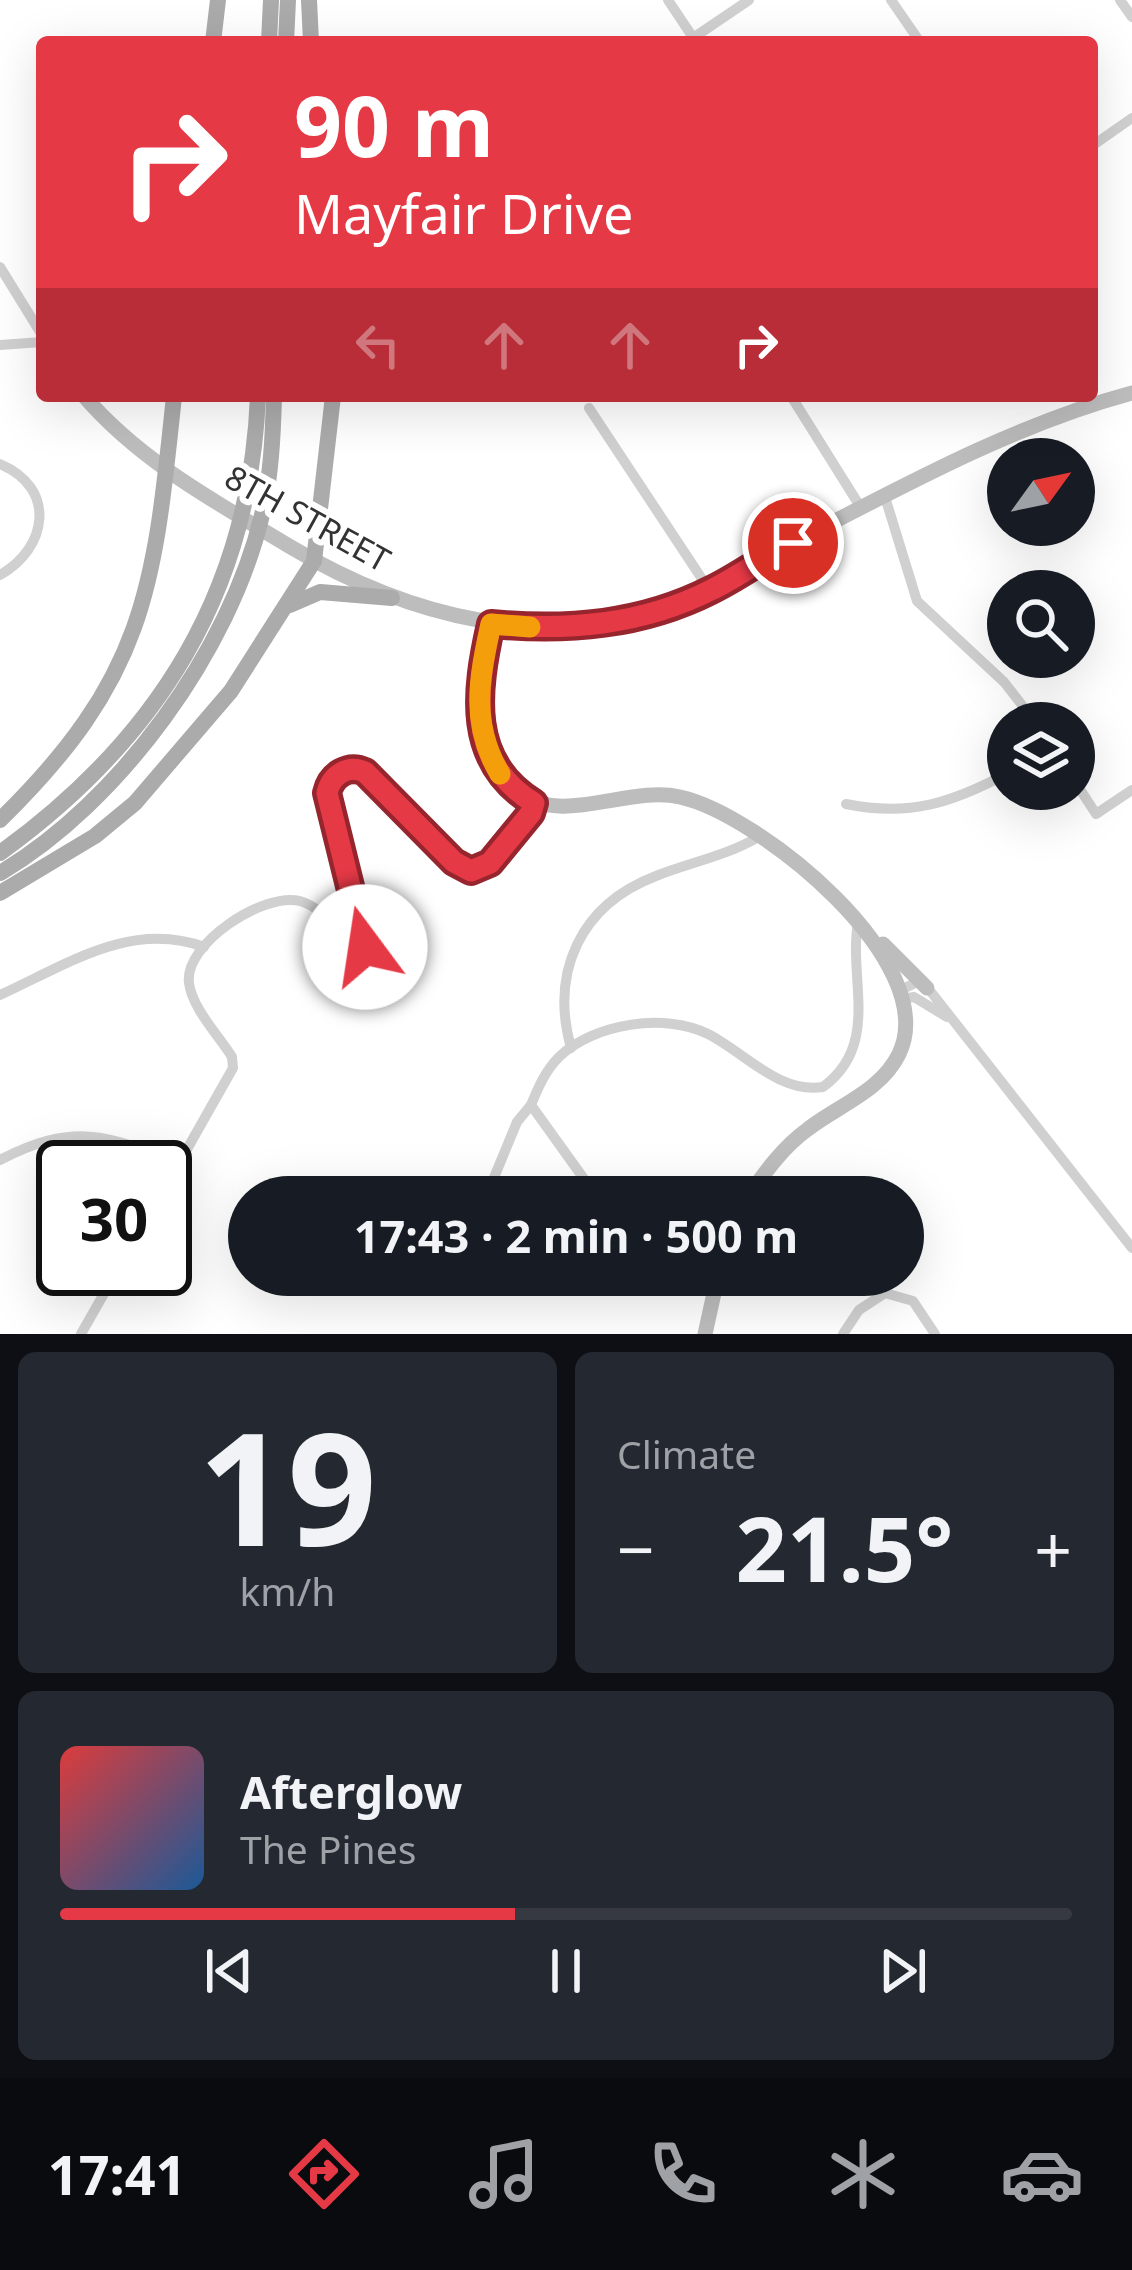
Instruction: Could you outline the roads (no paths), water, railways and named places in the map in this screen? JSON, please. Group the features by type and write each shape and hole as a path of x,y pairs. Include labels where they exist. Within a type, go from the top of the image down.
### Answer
{"main road":[{"path":"214,36 218,0"},
{"path":"269,36 271,0"},
{"path":"286,36 288,0"},
{"path":"310,0 311,36"},
{"path":"0,820 62,753 121,665 150,588 173,402"},
{"path":"0,853 122,742 200,632 235,550 247,505 257,402"},
{"path":"0,873 46,840 134,753 213,640 234,602 263,513 273,402"},
{"path":"0,893 95,836 135,803 199,735 281,614 314,561 332,402"},
{"path":"281,614 296,600 320,592 392,598"}],"street":[{"path":"700,36 749,0"},
{"path":"891,0 916,36"},
{"path":"1120,0 1132,17"},
{"path":"672,6 692,36"},
{"path":"1098,142 1132,118"},
{"path":"0,267 36,329"},
{"path":"0,345 36,340"},
{"name":"8TH STREET","path":"91,402 166,471 314,561 392,598 491,624 540,628 617,621 710,591 861,508 1003,439 1132,393"},
{"path":"795,402 861,508"},
{"path":"589,409 710,591"},
{"path":"0,464 31,488 42,526 34,549 0,574"},
{"path":"885,496 917,601 1020,702"},
{"path":"491,624 478,698 480,734 508,784 534,803 568,805 662,794 719,810 760,836 927,988 1132,1248"},
{"path":"192,1140 233,1068 232,1057 190,991 191,962 204,946 258,906 298,901 320,912 357,950 365,947 327,793 343,771 365,772 454,862 471,871 490,863 534,803"},
{"path":"846,804 886,812 915,811 987,784"},
{"path":"1093,810 1096,814 1132,790"},
{"path":"571,1048 563,989 566,966 581,932 632,887 731,852 760,836"},
{"path":"766,1176 805,1131 892,1068 904,1041 901,995 890,966 858,922"},
{"path":"495,1176 517,1122 546,1073 571,1048 611,1030 663,1024 700,1030 788,1084 823,1087 844,1068 858,1032 858,922"},
{"path":"0,994 132,938 163,936 204,946"},
{"path":"901,995 916,982 927,988"},
{"path":"901,995 950,1018"},
{"path":"531,1105 582,1176"},
{"path":"47,1140 93,1135 124,1140"},
{"path":"0,1160 36,1145"},
{"path":"843,1334 859,1310 885,1293 913,1301 935,1334"},
{"path":"80,1334 102,1296"},
{"path":"705,1334 713,1296"}]}
